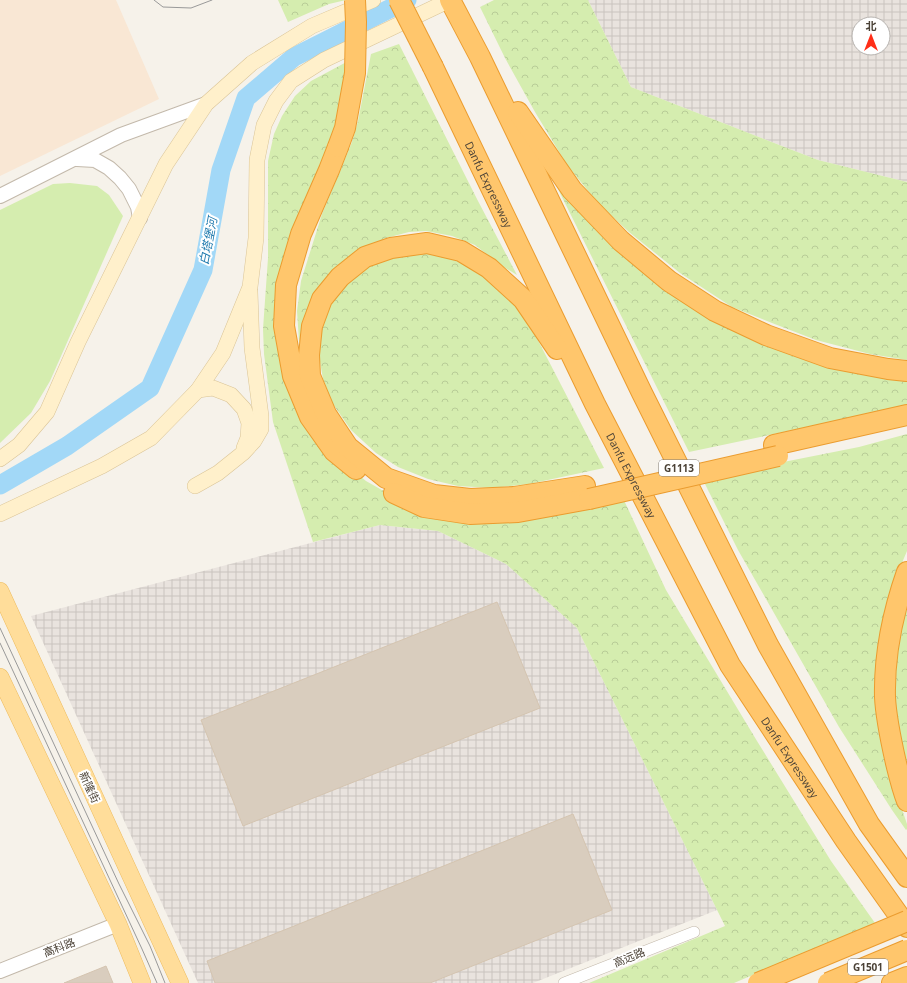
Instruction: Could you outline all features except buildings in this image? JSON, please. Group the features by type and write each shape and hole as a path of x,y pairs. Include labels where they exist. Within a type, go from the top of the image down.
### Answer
{"highway":[{"path":"355,0 355,72 345,128 329,170 301,234 286,284 284,326 294,376 310,417 334,451 373,483 424,507 470,514 518,512 587,493 776,451 907,428"},
{"name":"Danfu Expressway","path":"398,0 433,66 595,404 730,665 846,841 907,927"},
{"name":"G1113","path":"450,0 478,51 642,394 768,645 869,824 907,877"},
{"path":"478,51 572,190 621,241 669,281 715,311 766,335 830,358 907,371"},
{"path":"587,493 470,500 434,495 386,478 348,447 326,414 310,376 309,355 312,326 322,299 340,277 365,258 391,248 427,243 461,251 489,268 523,299 595,404"},
{"path":"776,451 907,415"},
{"path":"907,572 892,623 888,647 885,698 892,744 903,792 907,801"},
{"path":"758,983 907,921"},
{"name":"G1501","path":"828,983 907,950"},
{"path":"892,983 907,977"}],"main road":[{"path":"0,459 19,445 46,412 78,342 166,164 206,104 252,63 285,42 312,26 373,0"},
{"path":"195,486 218,473 243,453 254,440 260,429 261,416 252,348 250,287 256,238 257,160 264,125 276,101 291,82 324,60 450,0"},
{"path":"0,514 102,466 151,438 198,390 223,353 250,287"},
{"path":"198,390 213,388 232,395 244,409 248,423 248,438 243,453"},
{"name":"新隆街","path":"0,591 180,983"},
{"path":"0,677 118,924 142,983"}],"street":[{"path":"0,196 121,135 206,104"},
{"path":"74,159 96,160 109,168 129,189 138,207 140,218"},
{"name":"高科路","path":"0,970 118,924"},
{"name":"高远路","path":"564,983 694,932"}],"shaded area":[{"path":"0,0 116,0 159,99 0,176"},
{"path":"588,0 907,0 907,182 818,160 631,87"},
{"path":"380,525 438,531 506,564 577,628 717,910 533,983 198,983 31,616"}],"green space":[{"path":"278,0 346,0 329,4 288,22"},
{"path":"494,0 588,0 631,87 818,160 907,182 907,360 870,354 816,340 732,307 680,273 629,232 598,203 567,165 535,112 505,58 480,7"},
{"path":"399,44 517,275 502,266 475,245 452,236 426,231 409,232 386,238 367,247 347,260 304,356 299,341 297,311 301,281 322,214 352,142 358,121 371,54"},
{"path":"354,58 344,108 279,316 344,463 366,481 389,494 622,496 666,590 831,861 875,923 734,983 589,983 725,926 577,628 506,564 438,531 380,525 313,542 273,422 264,354 263,329 268,258 268,161 274,134 282,116 295,96 311,81"},
{"path":"553,179 679,295 907,376 907,406 689,452"},
{"path":"70,183 97,186 109,195 123,216 50,381 31,413 0,443 0,210 53,184"},
{"path":"434,249 485,270 527,319 604,468 529,484 492,488 458,486 428,479 398,467 376,453 351,430 333,404 323,379 319,356 321,333 328,310 339,290 371,261"},
{"path":"907,434 907,551 896,577 890,774 907,824 906,830 839,727 738,550 702,478 859,447"},
{"path":"907,592 907,779 893,706 896,636"}],"waterway":[{"name":"白塔堡河","path":"0,485 67,446 150,388 203,270 221,170 246,98 294,57 407,0"}],"tram line":[{"path":"154,0 163,7 191,8 212,0"},
{"path":"0,628 119,884 150,946 165,983"},
{"path":"0,643 157,983"}]}
